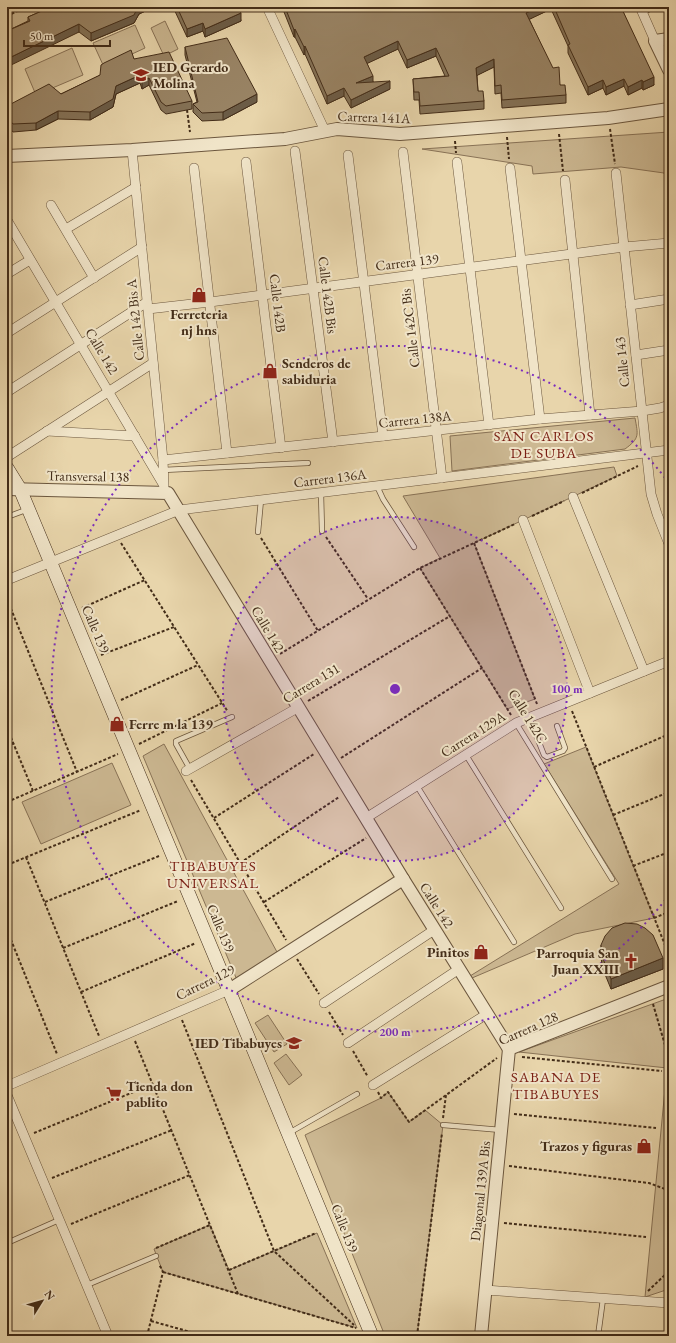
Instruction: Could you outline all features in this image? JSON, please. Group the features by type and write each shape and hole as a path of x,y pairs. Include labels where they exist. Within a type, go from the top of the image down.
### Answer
{"main road":[{"name":"Calle 139","path":"7,468 13,489 28,509 372,1336"}],"street":[{"path":"267,7 325,130"},
{"path":"641,10 669,70"},
{"path":"655,41 669,39"},
{"name":"Carrera 141A","path":"7,156 132,150 285,139 325,130 350,129 400,134 454,131 608,118 669,109"},
{"name":"Calle 142 Bis A","path":"132,150 166,490"},
{"name":"Calle 142B Bis","path":"295,151 333,442"},
{"name":"Calle 142C Bis","path":"403,152 442,478"},
{"path":"348,155 383,436"},
{"name":"Calle 142B","path":"246,162 281,448"},
{"path":"457,162 489,425"},
{"path":"194,168 227,454"},
{"path":"510,168 540,419"},
{"name":"Calle 143","path":"616,173 651,494 669,544"},
{"path":"564,180 590,415"},
{"path":"66,229 136,188"},
{"path":"51,204 94,278"},
{"name":"Calle 142","path":"7,220 166,490 434,930 487,1014 509,1053"},
{"name":"Carrera 139","path":"7,392 148,305 210,302 624,247 669,243"},
{"path":"7,333 142,247"},
{"path":"7,274 30,260"},
{"path":"630,305 669,299"},
{"path":"636,355 669,350"},
{"path":"7,457 153,363"},
{"name":"Carrera 138A","path":"163,465 227,454 540,419 642,411 669,405"},
{"path":"47,431 135,436"},
{"name":"Carrera 136A","path":"7,580 179,510 669,450"},
{"name":"Transversal 138","path":"13,489 166,490"},
{"path":"573,497 644,671"},
{"path":"523,520 590,693"},
{"name":"Carrera 129A","path":"366,818 516,723 669,661"},
{"name":"Carrera 131","path":"188,770 299,707"},
{"name":"Carrera 129","path":"7,1086 229,990 403,879"},
{"path":"324,1004 434,930"},
{"path":"348,1043 459,969"},
{"name":"Carrera 128","path":"509,1053 669,986"},
{"path":"374,1085 487,1014"},
{"name":"Diagonal 139A Bis","path":"481,1336 509,1053"},
{"path":"7,1095 108,1336"},
{"path":"485,1290 669,1303"}],"lane":[{"path":"641,10 653,7"},
{"path":"163,465 308,463"},
{"path":"377,486 383,499 414,547"},
{"path":"321,493 322,531"},
{"path":"258,532 261,500"},
{"path":"7,518 28,509"},
{"path":"188,770 176,741 232,717"},
{"path":"529,717 544,755 547,757 563,751 565,748 557,726"},
{"name":"Calle 142C","path":"516,723 612,879"},
{"path":"466,754 561,908"},
{"path":"417,786 514,942"},
{"path":"288,1134 357,1094"},
{"path":"443,1125 501,1130"},
{"path":"7,1243 61,1223"},
{"path":"87,1285 156,1256"},
{"path":"598,1336 603,1299"}],"path":[{"path":"7,16 26,7"},
{"path":"187,110 190,132"},
{"path":"608,118 616,173"},
{"path":"558,122 564,180"},
{"path":"506,126 510,168"},
{"path":"454,131 457,162"},
{"path":"270,660 420,568 647,462"},
{"path":"322,531 368,600"},
{"path":"258,532 318,631"},
{"path":"117,536 232,717"},
{"path":"474,543 541,712"},
{"name":"Calle 142C","path":"420,568 516,723"},
{"path":"79,609 145,580"},
{"path":"7,599 77,772"},
{"name":"Carrera 131","path":"299,707 450,616"},
{"path":"100,656 174,627"},
{"path":"119,701 198,665"},
{"path":"332,763 482,668"},
{"path":"568,702 669,955"},
{"path":"136,746 222,703"},
{"path":"7,728 33,791"},
{"path":"594,767 669,734"},
{"path":"7,746 14,743"},
{"path":"214,818 323,748"},
{"path":"7,802 121,753"},
{"path":"188,770 240,863 374,1085"},
{"path":"240,863 350,791"},
{"path":"613,815 669,792"},
{"path":"7,865 144,808"},
{"path":"264,902 374,832"},
{"path":"633,866 669,852"},
{"path":"45,902 162,854"},
{"path":"26,857 103,1044"},
{"path":"63,948 181,899"},
{"path":"654,918 669,912"},
{"path":"7,930 60,1063"},
{"path":"81,992 197,942"},
{"path":"651,993 669,1056"},
{"path":"147,1336 163,1272 358,1329 274,1251 178,1012"},
{"path":"132,1032 238,1294"},
{"path":"509,1053 662,1071"},
{"name":"Carrera 128","path":"374,1085 381,1098 388,1092 409,1122 446,1095 509,1053"},
{"path":"24,1137 153,1084"},
{"path":"417,1336 446,1095"},
{"path":"503,1112 656,1128"},
{"path":"43,1181 172,1130"},
{"path":"498,1164 649,1183 665,1188 669,1192"},
{"path":"61,1223 190,1175"},
{"path":"492,1222 646,1237"},
{"path":"154,1249 210,1225"},
{"path":"229,1270 319,1232"},
{"path":"638,1301 669,1271"},
{"path":"151,1321 204,1336"}],"shaded area":[{"path":"11,7 63,7 7,31 7,9"},
{"path":"165,21 178,49 164,56 151,28"},
{"path":"135,25 145,48 104,67 93,43"},
{"path":"72,48 83,75 36,95 25,69"},
{"path":"669,132 669,177 666,177 664,173 621,167 533,174 532,166 422,149"},
{"path":"635,418 637,436 636,439 625,449 452,471 450,436"},
{"path":"614,467 617,476 474,543 535,699 507,709 420,568 440,558 403,496"},
{"path":"164,744 277,952 237,980 143,756"},
{"path":"586,747 654,918 575,934 472,978 470,976 619,884 544,764"},
{"path":"112,763 131,805 41,844 22,802"},
{"path":"669,998 669,1289 645,1297 667,1068 519,1052"},
{"path":"268,1015 287,1044 274,1052 255,1023"},
{"path":"286,1054 302,1075 289,1085 274,1063"},
{"path":"388,1092 409,1122 425,1110 443,1125 417,1336 385,1336 305,1135 381,1098"},
{"path":"210,1225 229,1270 317,1233 357,1328 163,1272 154,1249"}],"building":[{"path":"51,7 138,7 134,15 91,33 79,24 7,59 7,31 30,21 28,17"},
{"path":"177,7 238,7 241,13 205,29 203,23 187,29"},
{"path":"285,7 538,7 526,13 553,68 559,67 560,85 565,85 566,95 502,100 501,85 495,86 494,59 476,68 478,91 483,91 484,101 420,106 419,92 414,92 413,79 449,76 436,48 407,60 398,41 364,57 373,76 356,83 390,81 351,100 344,88 327,96 305,46 304,47 295,29 294,30"},
{"path":"554,7 621,7 654,77 643,82 642,80 628,87 624,79 606,87 603,80 588,87 568,45 570,44"},
{"path":"227,38 257,94 223,112 202,113 193,104 198,102 185,47"},
{"path":"131,50 134,59 169,52 192,101 166,106 161,102 149,78 142,81 140,75 116,86 113,99 90,112 58,111 36,123 13,124 7,117 7,106 49,84 61,94 100,75 101,65"},
{"name":"Parroquia San Juan XXIII","path":"625,923 637,924 645,928 653,935 663,958 611,979 602,956 601,945 605,936 612,928"}],"place":[{"name":"IED Gerardo Molina","path":"141,75"},
{"name":"Ferreteria nj hns","path":"199,295"},
{"name":"Senderos de sabiduria","path":"270,371"},
{"name":"Ferre m la 139","path":"117,724"},
{"name":"Pinitos","path":"481,952"},
{"name":"Parroquia San Juan XXIII","path":"631,961"},
{"name":"IED Tibabuyes","path":"294,1043"},
{"name":"Tienda don pablito","path":"114,1094"},
{"name":"Trazos y figuras","path":"644,1146"}],"district":[{"name":"SAN CARLOS DE SUBA","path":"544,444"},
{"name":"TIBABUYES UNIVERSAL","path":"213,874"},
{"name":"SABANA DE TIBABUYES","path":"556,1086"}]}
